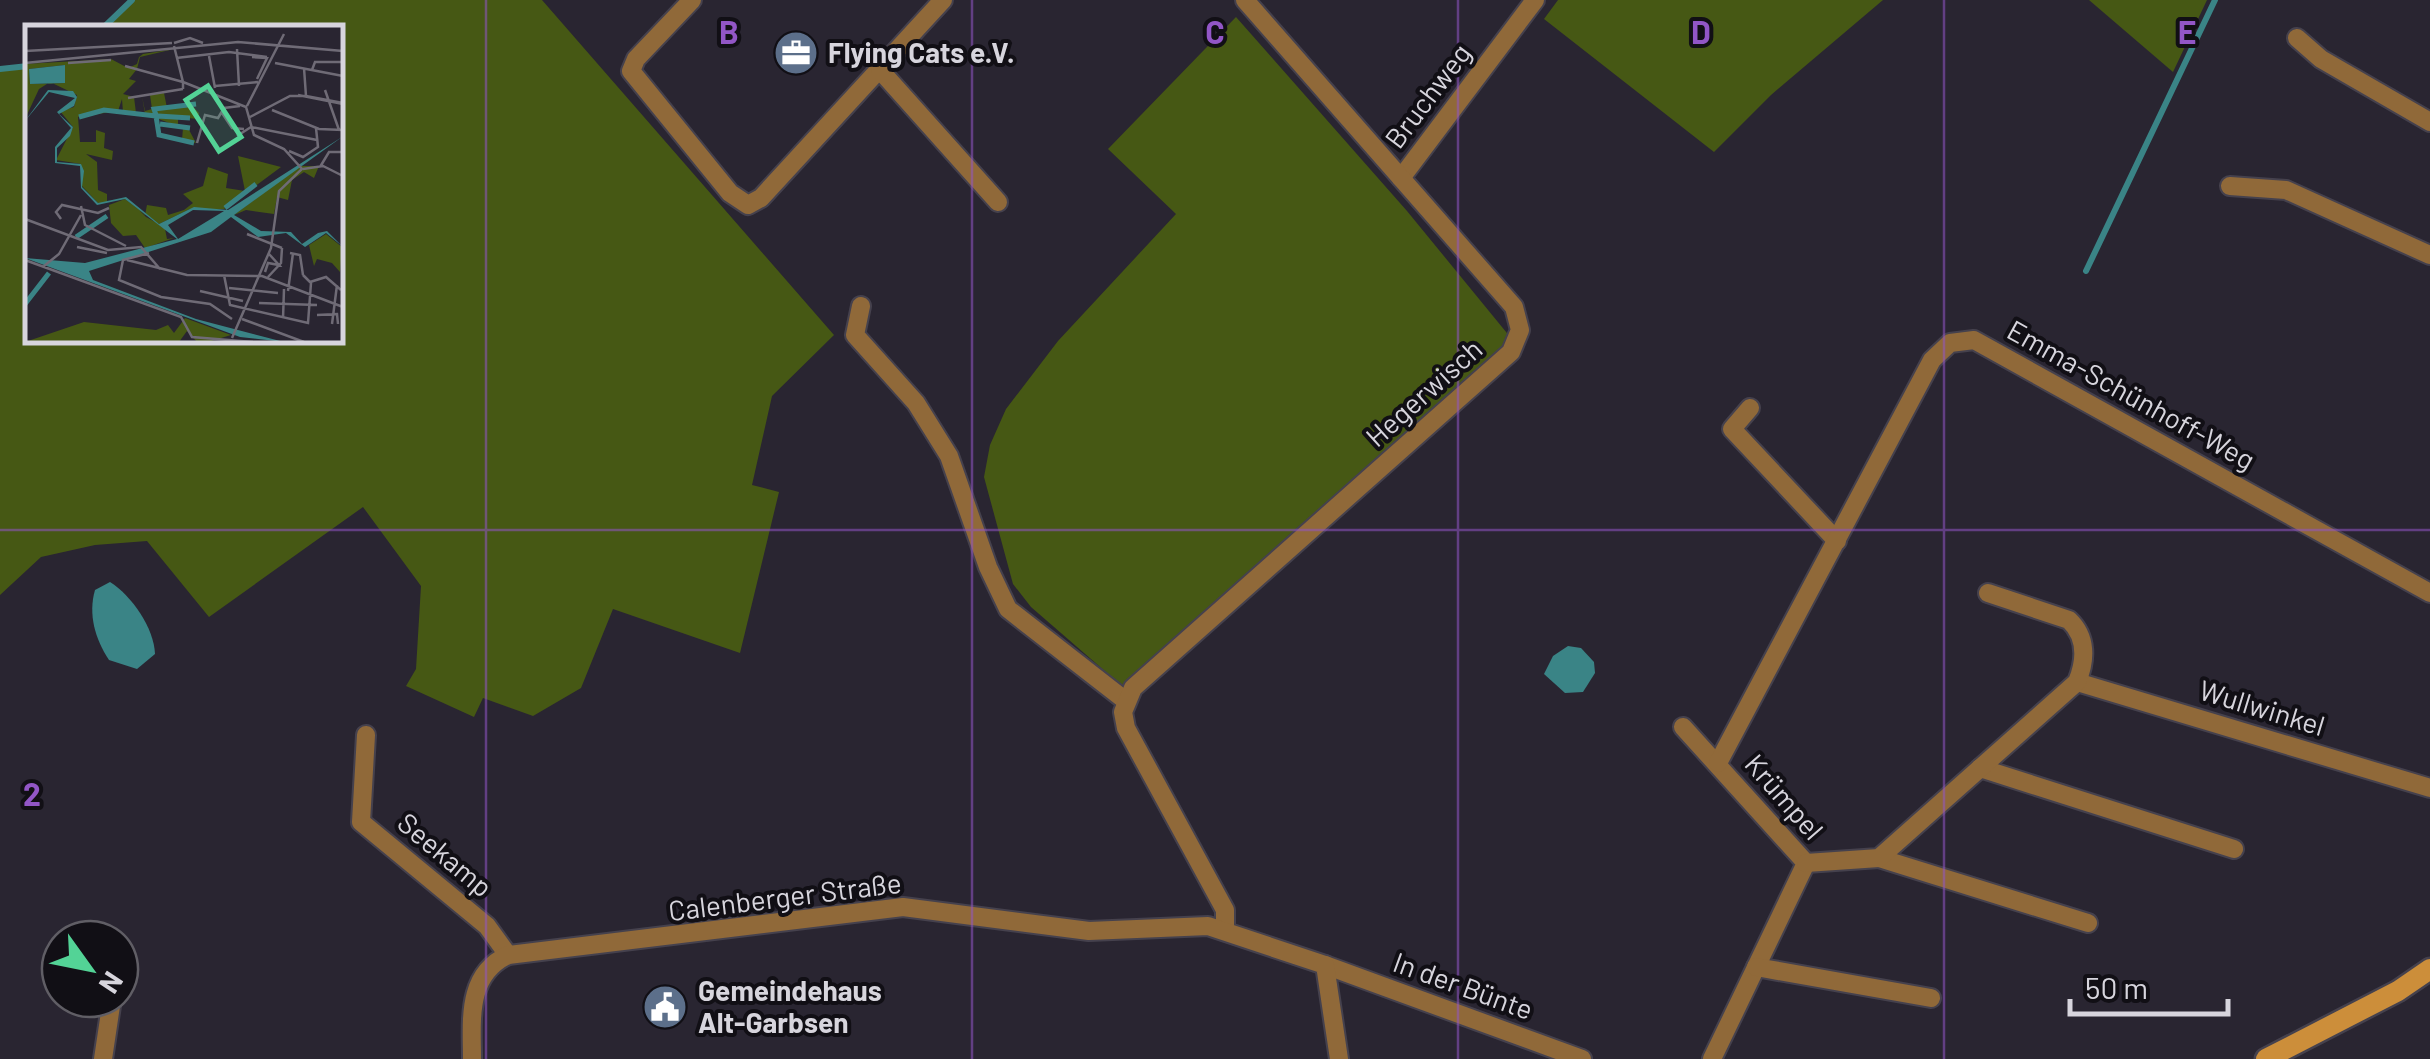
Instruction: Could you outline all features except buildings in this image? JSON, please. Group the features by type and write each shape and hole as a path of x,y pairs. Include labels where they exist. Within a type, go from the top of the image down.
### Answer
{"main road":[{"path":"2266,1059 2398,991 2430,969"}],"street":[{"path":"692,0 636,59 632,71 741,204 761,198 943,0"},
{"name":"Hegerwisch","path":"1126,701 1133,688 1516,346 1520,330 1514,307 1245,0"},
{"name":"Bruchweg","path":"1401,178 1535,0"},
{"path":"2297,38 2321,60 2430,122"},
{"path":"880,70 998,202"},
{"path":"2230,186 2286,190 2430,255"},
{"path":"860,306 855,335 916,403 949,456 1000,598 1020,619 1126,701 1126,728 1225,910 1225,929"},
{"name":"Emma-Schünhoff-Weg","path":"1718,763 1932,360 1950,343 1974,340 2430,592"},
{"path":"1750,408 1732,429 1837,541"},
{"path":"1879,858 2078,682 2084,656 2078,628 2069,620 1988,593"},
{"name":"Wullwinkel","path":"2078,682 2430,788"},
{"name":"Krümpel","path":"1683,727 1806,863 1712,1059"},
{"name":"Seekamp","path":"366,734 361,822 487,926 508,955"},
{"path":"1980,768 2234,849"},
{"path":"1806,863 1879,858 2088,923"},
{"name":"Calenberger Straße","path":"508,955 596,948 903,907 1089,930 1194,925 1225,929 1325,965"},
{"path":"472,1059 475,992 488,968 508,955"},
{"path":"1325,965 1339,1059"},
{"name":"In der Bünte","path":"1325,965 1582,1059"},
{"path":"1756,967 1931,998"},
{"path":"103,1059 109,1019"}],"green space":[{"path":"132,0 542,0 834,335 772,396 752,485 779,492 740,653 613,609 581,688 533,716 483,698 474,717 406,686 416,669 421,586 363,507 209,617 147,541 95,545 41,557 0,595 0,69 25,66 25,342 342,342 342,25 105,25"},
{"path":"1558,0 1883,0 1771,95 1714,152 1544,19"},
{"path":"2089,0 2207,0 2173,72"},
{"path":"1236,17 1407,211 1520,349 1122,686 1031,607 1013,584 984,477 990,445 1006,409 1058,341 1176,214 1108,149"}],"shaded area":[{"path":"110,582 134,604 151,634 155,654 137,669 109,660 97,635 92,608 95,590"},
{"path":"1568,646 1581,648 1594,662 1595,673 1583,692 1565,693 1544,674 1553,656"}],"waterway":[{"path":"106,25 132,0"},
{"path":"2086,271 2215,0"},
{"path":"0,69 25,66"}],"place":[{"name":"Flying Cats e.V.","path":"796,53"},
{"name":"Gemeindehaus Alt-Garbsen","path":"665,1007"}]}
